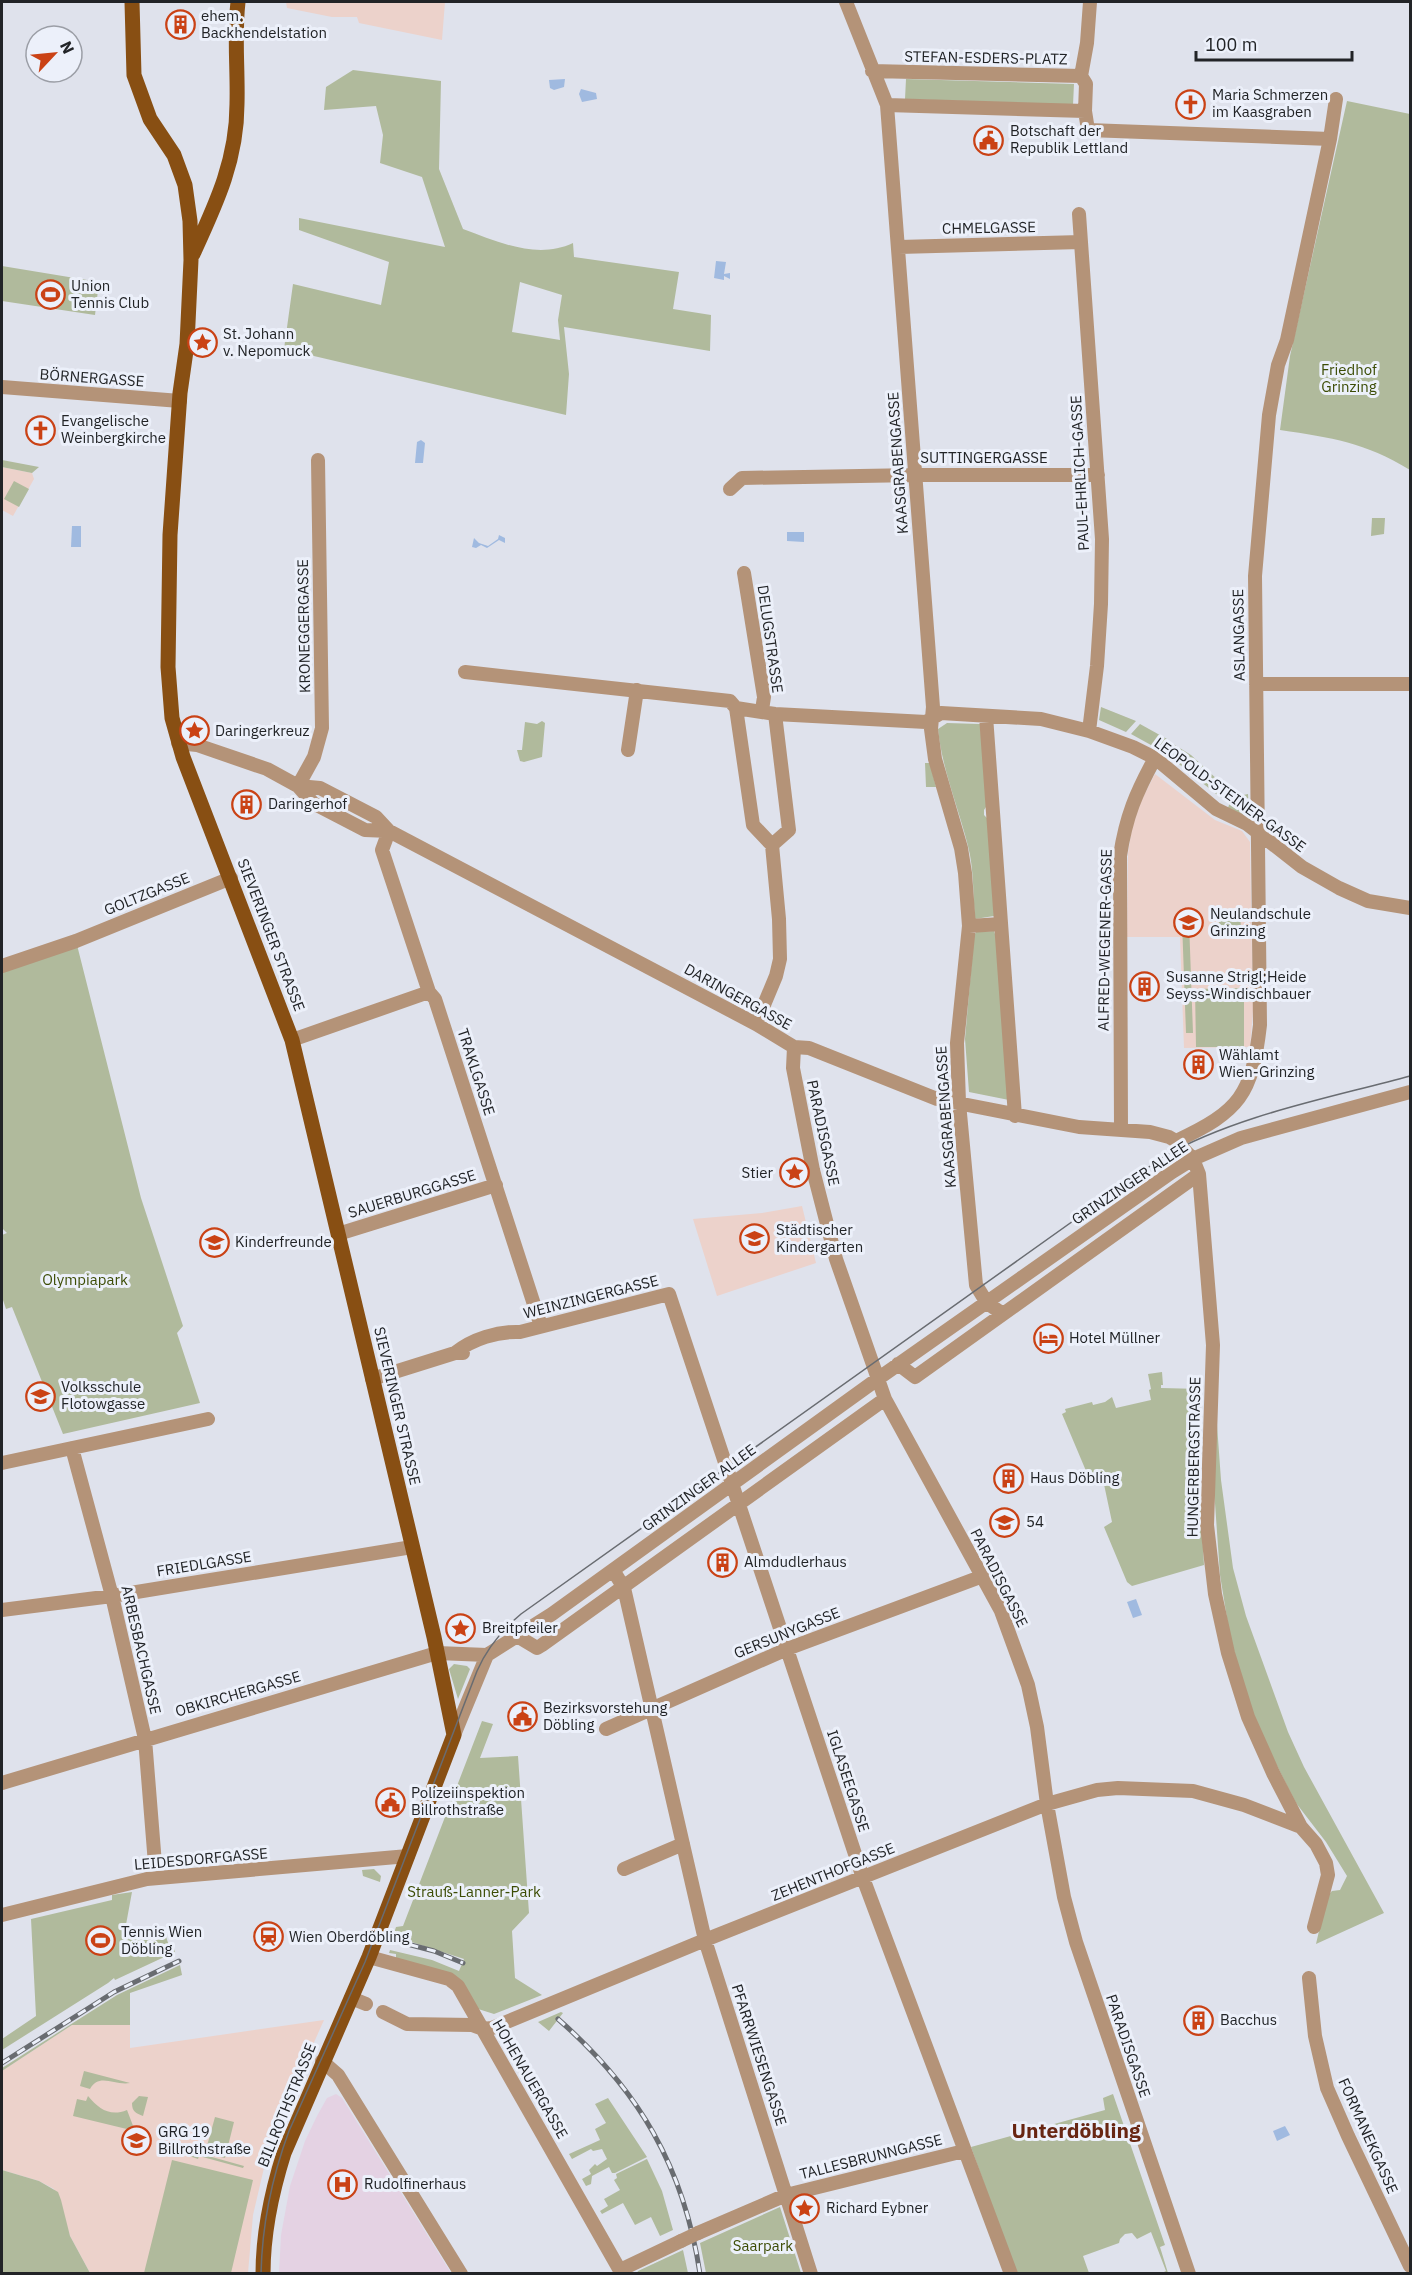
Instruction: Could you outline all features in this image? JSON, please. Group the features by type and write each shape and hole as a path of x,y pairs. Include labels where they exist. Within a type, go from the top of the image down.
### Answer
{"main road":[{"name":"SIEVERINGER STRASSE","path":"132,2 134,75 150,119 174,155 185,185 190,221 187,344 180,401 170,535 168,667 172,718 178,743 292,1040 437,1653"},
{"path":"190,260 223,188 233,148 237,105 235,30 238,2"},
{"path":"190,221 207,223"},
{"path":"408,1856 454,1735 437,1653"},
{"name":"BILLROTHSTRASSE","path":"263,2274 266,2237 277,2174 284,2152 369,1957 408,1856"}],"street":[{"name":"KAASGRABENGASSE","path":"846,2 887,105 933,718 931,729 935,759 966,873 969,926 957,1043 959,1103 976,1285 987,1302"},
{"path":"1081,76 1088,43 1090,2"},
{"name":"STEFAN-ESDERS-PLATZ","path":"872,71 1081,76 1086,84 1084,111"},
{"name":"ASLANGASSE","path":"1176,1141 1210,1125 1233,1107 1248,1085 1258,1048 1260,1025 1255,576 1269,416 1278,365 1287,340 1330,139 1336,99"},
{"path":"887,105 1084,111 1088,130 1330,139"},
{"name":"PAUL-EHRLICH-GASSE","path":"1079,214 1102,540 1097,666 1089,730"},
{"name":"CHMELGASSE","path":"898,247 1081,242"},
{"name":"BÖRNERGASSE","path":"2,387 180,401"},
{"name":"KRONEGGERGASSE","path":"298,786 314,757 322,728 318,460"},
{"name":"SUTTINGERGASSE","path":"730,489 742,478 1098,475"},
{"name":"DELUGSTRASSE","path":"744,573 789,830 772,845"},
{"name":"LEOPOLD-STEINER-GASSE","path":"465,672 730,701 736,708 768,712 926,722 941,713 1041,719 1089,730 1155,758 1216,809 1247,824 1302,867 1339,888 1368,901 1410,908"},
{"path":"1256,684 1410,684"},
{"path":"628,750 637,690"},
{"path":"736,708 753,825 772,845 780,930 780,959 773,985 756,1024"},
{"path":"986,716 1015,1116"},
{"name":"DARINGERGASSE","path":"178,743 197,745 267,769 298,786 313,803 365,830 389,831 756,1024 794,1047 808,1048 938,1099 1079,1127 1150,1132 1176,1141"},
{"name":"ALFRED-WEGENER-GASSE","path":"1121,1129 1120,856 1124,830 1134,798 1155,758"},
{"name":"TRAKLGASSE","path":"389,831 382,850 429,992 435,999 540,1326"},
{"name":"GOLTZGASSE","path":"2,966 76,941 231,878"},
{"path":"969,926 1001,924"},
{"path":"292,1040 429,992"},
{"name":"PARADISGASSE","path":"794,1047 793,1068 813,1170 836,1259 885,1399 1001,1611 1029,1685 1047,1804 1064,1894 1076,1942 1189,2274"},
{"name":"GRINZINGER ALLEE","path":"487,1655 552,1614 898,1364 1192,1159 1241,1138 1410,1092"},
{"path":"1176,1141 1192,1159"},
{"name":"HUNGERBERGSTRASSE","path":"1192,1159 1199,1174 1213,1345 1207,1525 1215,1594 1227,1653 1248,1717 1301,1827 1323,1854 1328,1875 1314,1927"},
{"name":"GRINZINGER ALLEE","path":"898,1364 915,1377 1199,1174"},
{"name":"SAUERBURGGASSE","path":"338,1234 496,1185"},
{"name":"WEINZINGERGASSE","path":"372,1379 455,1353 467,1353 509,1340 520,1332 540,1326 669,1294"},
{"name":"IGLASEEGASSE","path":"669,1294 863,1878 1011,2274"},
{"path":"987,1302 1003,1314"},
{"path":"517,1636 537,1648 624,1588 885,1399"},
{"path":"2,1463 208,1419"},
{"name":"ARBESBACHGASSE","path":"72,1448 112,1596 145,1739 155,1864"},
{"name":"FRIEDLGASSE","path":"2,1610 112,1596 412,1547"},
{"name":"PFARRWIESENGASSE","path":"613,1570 624,1588 705,1940 812,2274"},
{"name":"GERSUNYGASSE","path":"606,1729 787,1649 983,1576"},
{"name":"OBKIRCHERGASSE","path":"2,1783 437,1653 487,1655"},
{"path":"454,1735 487,1655"},
{"name":"ZEHENTHOFGASSE","path":"383,2012 408,2024 472,2025 483,2029 497,2026 705,1940 1047,1804 1097,1790 1118,1788 1193,1791 1234,1802 1301,1827"},
{"path":"624,1869 683,1844"},
{"name":"LEIDESDORFGASSE","path":"2,1915 147,1879 408,1856"},
{"name":"HOHENAUERGASSE","path":"369,1957 449,1979 458,1986 621,2272"},
{"name":"FORMANEKGASSE","path":"1310,1978 1315,2036 1327,2088 1410,2266"},
{"path":"351,1998 366,2004"},
{"path":"322,2061 338,2075 461,2274"},
{"name":"TALLESBRUNNGASSE","path":"621,2272 681,2241 786,2195 964,2151"}],"shaded area":[{"path":"286,2 445,2 442,40 359,23 357,17 332,17 287,8"},
{"path":"2,467 32,473 34,479 13,516 2,510"},
{"name":"Neulandschule Grinzing","path":"1155,774 1215,820 1242,831 1250,842 1253,1011 1250,1047 1184,1048 1180,937 1127,937 1128,853 1132,828 1141,801"},
{"name":"Städtischer Kindergarten","path":"802,1206 816,1263 717,1296 693,1219 762,1213"},
{"name":"GRG 19 Billrothstraße","path":"324,2020 282,2114 267,2155 253,2215 248,2273 90,2273 70,2236 54,2189 39,2181 2,2170 2,2071 72,2025 130,2025 130,2048"},
{"name":"Rudolfinerhaus","path":"336,2094 342,2098 451,2273 279,2273 281,2235 290,2186 305,2141 317,2116 327,2098"}],"green space":[{"path":"353,70 441,81 439,169 463,229 504,244 532,249 546,250 573,243 574,257 679,272 673,309 711,315 710,351 564,327 569,374 566,415 284,349 293,284 381,305 389,262 299,230 299,218 445,247 422,177 380,163 383,135 376,106 324,110 326,87","holes":["520,282 562,295 558,320 560,340 512,332"]},
{"path":"906,79 1074,84 1073,105 905,99"},
{"name":"Friedhof Grinzing","path":"1347,101 1410,114 1410,470 1378,453 1348,442 1280,430 1290,356"},
{"name":"Union Tennis Club","path":"2,266 99,282 95,315 2,301"},
{"path":"2,460 39,467 32,473 2,467"},
{"path":"14,481 29,489 19,507 4,499"},
{"path":"1372,518 1385,518 1384,534 1371,536"},
{"path":"1101,707 1136,721 1126,732 1099,720"},
{"path":"542,721 545,723 542,757 520,761 517,750 522,750 525,722 537,724"},
{"path":"947,723 980,724 988,804 984,815 989,820 994,916 975,919 970,855 940,744 938,729"},
{"path":"1140,724 1167,739 1160,750 1131,734"},
{"path":"1170,742 1191,755 1233,794 1239,796 1248,794 1249,814 1244,816 1228,808 1230,802 1220,797 1165,753"},
{"path":"925,763 930,763 936,787 926,787"},
{"path":"1240,913 1241,929 1219,929 1219,914"},
{"path":"1182,921 1189,921 1193,1033 1186,1033"},
{"path":"994,931 997,940 1009,1100 969,1092 965,1039 974,936 976,932"},
{"name":"Olympiapark","path":"76,941 141,1198 183,1326 177,1333 200,1403 63,1434 12,1307 6,1309 2,1297 2,1235 7,1233 2,1228 2,966"},
{"path":"1244,988 1244,1047 1196,1047 1195,989"},
{"path":"1162,1372 1163,1385 1161,1388 1201,1389 1199,1478 1204,1565 1132,1586 1127,1582 1104,1527 1112,1522 1102,1475 1089,1478 1062,1414 1066,1412 1065,1409 1092,1402 1093,1405 1105,1402 1112,1397 1116,1408 1151,1400 1148,1374"},
{"path":"1216,1411 1221,1480 1233,1568 1246,1616 1288,1732 1304,1767 1384,1913 1316,1944 1327,1896 1332,1891 1340,1890 1347,1876 1326,1842 1296,1803 1255,1723 1233,1655 1220,1575 1214,1489"},
{"path":"454,1664 467,1666 470,1669 458,1699 449,1669"},
{"name":"Strauß-Lanner-Park","path":"482,1721 493,1724 480,1758 518,1756 529,1913 512,1931 515,1978 542,1995 494,2014 475,2008 458,1978 396,1959 396,1954 389,1953 390,1950 432,1960 459,1971 464,1959 393,1936 396,1927 403,1926"},
{"path":"374,1869 381,1876 380,1882 363,1876 362,1870"},
{"name":"Tennis Wien Döbling","path":"132,1892 125,1930 163,1927 169,1946 173,1946 175,1952 115,1980 114,1978 2,2050 2,2039 36,2016 31,1919 112,1900 112,1895"},
{"path":"180,1965 182,1975 130,1993 130,2025 72,2025 2,2071 2,2068 117,1995"},
{"path":"563,2013 549,2031 538,2022"},
{"path":"84,2071 130,2083 103,2080 98,2081 90,2089 80,2086"},
{"path":"1113,2094 1165,2245 1160,2247 1168,2273 1162,2273 1166,2271 1151,2232 1137,2239 1132,2233 1125,2234 1119,2243 1083,2256 1089,2273 1016,2273 971,2147 1105,2110 1103,2098"},
{"path":"88,2096 96,2105 110,2112 127,2110 135,2131 73,2116 77,2099 86,2101"},
{"path":"139,2096 148,2097 143,2116 135,2112 132,2106"},
{"path":"608,2098 647,2157 615,2173 612,2173 609,2167 592,2176 591,2184 586,2186 582,2179 591,2174 589,2170 595,2164 597,2166 607,2159 602,2149 593,2151 591,2149 572,2159 569,2154 600,2140 595,2129 606,2123 595,2104"},
{"path":"215,2117 234,2122 225,2158 205,2153"},
{"path":"187,2150 244,2166 243,2168 199,2156 198,2159 186,2155"},
{"path":"647,2159 662,2191 673,2230 660,2236 651,2217 635,2225 623,2203 602,2214 600,2211 608,2206 604,2199 620,2190 614,2180 617,2178 616,2174"},
{"path":"172,2160 253,2180 231,2273 144,2273"},
{"path":"2,2170 39,2181 58,2192 70,2236 90,2273 2,2273"},
{"name":"Saarpark","path":"780,2207 801,2273 706,2273 700,2243"},
{"path":"683,2250 688,2273 637,2273 638,2271"}],"water":[{"path":"565,79 564,87 554,90 550,88 549,80"},
{"path":"581,89 596,93 597,99 582,102 579,94"},
{"path":"716,261 726,262 724,274 730,273 730,279 724,276 724,280 714,278"},
{"path":"421,440 425,443 423,463 415,463 417,442"},
{"path":"72,526 81,526 81,547 71,547"},
{"path":"787,532 804,532 804,542 787,541"},
{"path":"499,535 505,538 505,543 499,540 487,548 481,545 476,548 472,547 474,538 479,543 488,546 498,539"},
{"path":"1136,1599 1142,1615 1133,1618 1127,1602"},
{"path":"1285,2126 1290,2135 1277,2141 1273,2131"}],"tram line":[{"path":"261,2274 263,2237 269,2201 289,2131 365,1962 477,1671 490,1647 508,1626 521,1614 1163,1157 1191,1142 1252,1119 1410,1076"}],"railway":[{"path":"392,1940 434,1951 463,1963"},
{"path":"2,2063 114,1992 179,1961"},
{"path":"558,2019 612,2074 653,2133 682,2199 693,2235 700,2274"}],"place":[{"name":"ehem. Backhendelstation","path":"180,25"},
{"name":"Maria Schmerzen im Kaasgraben","path":"1191,104"},
{"name":"Botschaft der Republik Lettland","path":"989,140"},
{"name":"Union Tennis Club","path":"50,295"},
{"name":"St. Johann v. Nepomuck","path":"202,343"},
{"name":"Evangelische Weinbergkirche","path":"40,430"},
{"name":"Daringerkreuz","path":"194,731"},
{"name":"Daringerhof","path":"247,804"},
{"name":"Neulandschule Grinzing","path":"1189,923"},
{"name":"Susanne Strigl;Heide Seyss-Windischbauer","path":"1145,986"},
{"name":"Wählamt Wien-Grinzing","path":"1198,1064"},
{"name":"Stier","path":"794,1173"},
{"name":"Städtischer Kindergarten","path":"755,1239"},
{"name":"Kinderfreunde","path":"214,1242"},
{"name":"Hotel Müllner","path":"1048,1338"},
{"name":"Volksschule Flotowgasse","path":"40,1396"},
{"name":"Haus Döbling","path":"1009,1478"},
{"name":"54","path":"1005,1522"},
{"name":"Almdudlerhaus","path":"723,1562"},
{"name":"Breitpfeiler","path":"461,1628"},
{"name":"Bezirksvorstehung Döbling","path":"522,1717"},
{"name":"Polizeiinspektion Billrothstraße","path":"390,1802"},
{"name":"Wien Oberdöbling","path":"268,1937"},
{"name":"Tennis Wien Döbling","path":"100,1941"},
{"name":"Bacchus","path":"1199,2020"},
{"name":"GRG 19 Billrothstraße","path":"137,2141"},
{"name":"Rudolfinerhaus","path":"343,2184"},
{"name":"Richard Eybner","path":"805,2208"}],"district":[{"name":"Unterdöbling","path":"1076,2131"}]}
